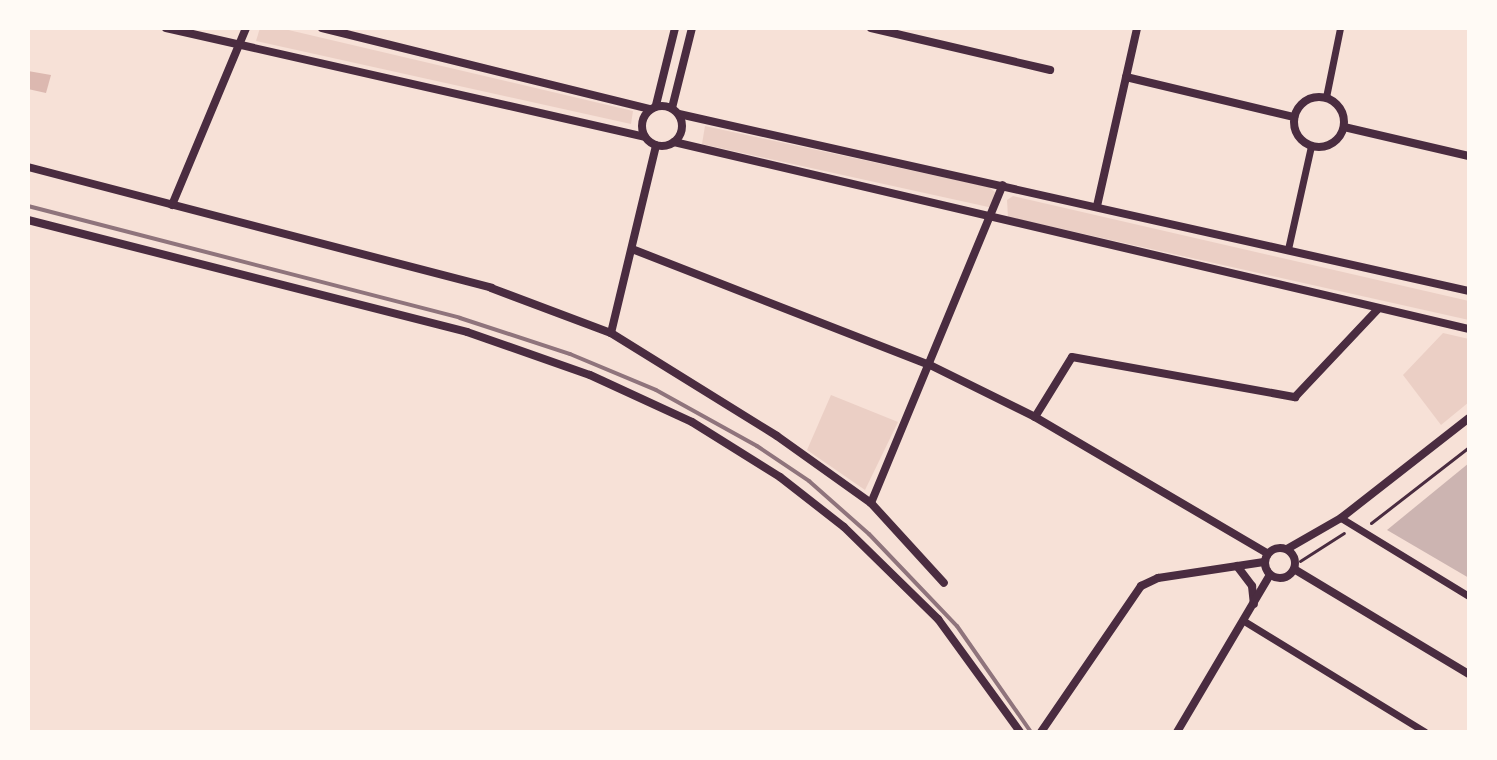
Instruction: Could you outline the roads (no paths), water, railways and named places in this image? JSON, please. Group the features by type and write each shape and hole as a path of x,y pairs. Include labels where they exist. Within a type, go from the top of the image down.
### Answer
{"street":[{"path":"166,28 645,137 656,145 674,142 1377,310 1469,329"},
{"path":"172,205 246,28"},
{"path":"322,28 652,107 1469,291"},
{"path":"645,137 641,127 652,107 675,28"},
{"path":"674,142 682,128 675,111 692,28"},
{"path":"871,28 1050,70"},
{"path":"1097,206 1137,28"},
{"path":"1326,97 1340,28"},
{"path":"1126,77 1294,117"},
{"path":"1326,97 1341,108 1344,127 1335,141 1311,146 1297,135 1294,117 1302,102 1326,97"},
{"path":"1344,127 1469,156"},
{"path":"611,333 656,145"},
{"path":"1288,249 1311,146"},
{"path":"28,167 491,288 611,333 777,436 871,503 944,583"},
{"path":"871,503 1003,185"},
{"path":"28,220 467,332 590,375 681,417 746,454 808,498 889,571 955,640 1020,732"},
{"path":"632,249 930,365 1035,417 1269,568"},
{"path":"1035,417 1072,357 1295,397 1377,310"},
{"path":"1177,732 1266,588 1269,568 1287,549 1305,543 1341,518 1469,418"},
{"path":"1341,518 1469,596"},
{"path":"1295,564 1305,543"},
{"path":"1287,549 1295,564 1469,674"},
{"path":"1041,732 1136,591 1151,580 1239,566 1269,568 1295,564"},
{"path":"1239,566 1252,586 1255,605"},
{"path":"1244,621 1425,732"}],"railway":[{"path":"28,206 460,318 570,354 656,390 757,446 809,481 869,534 957,626 1031,732"}]}
